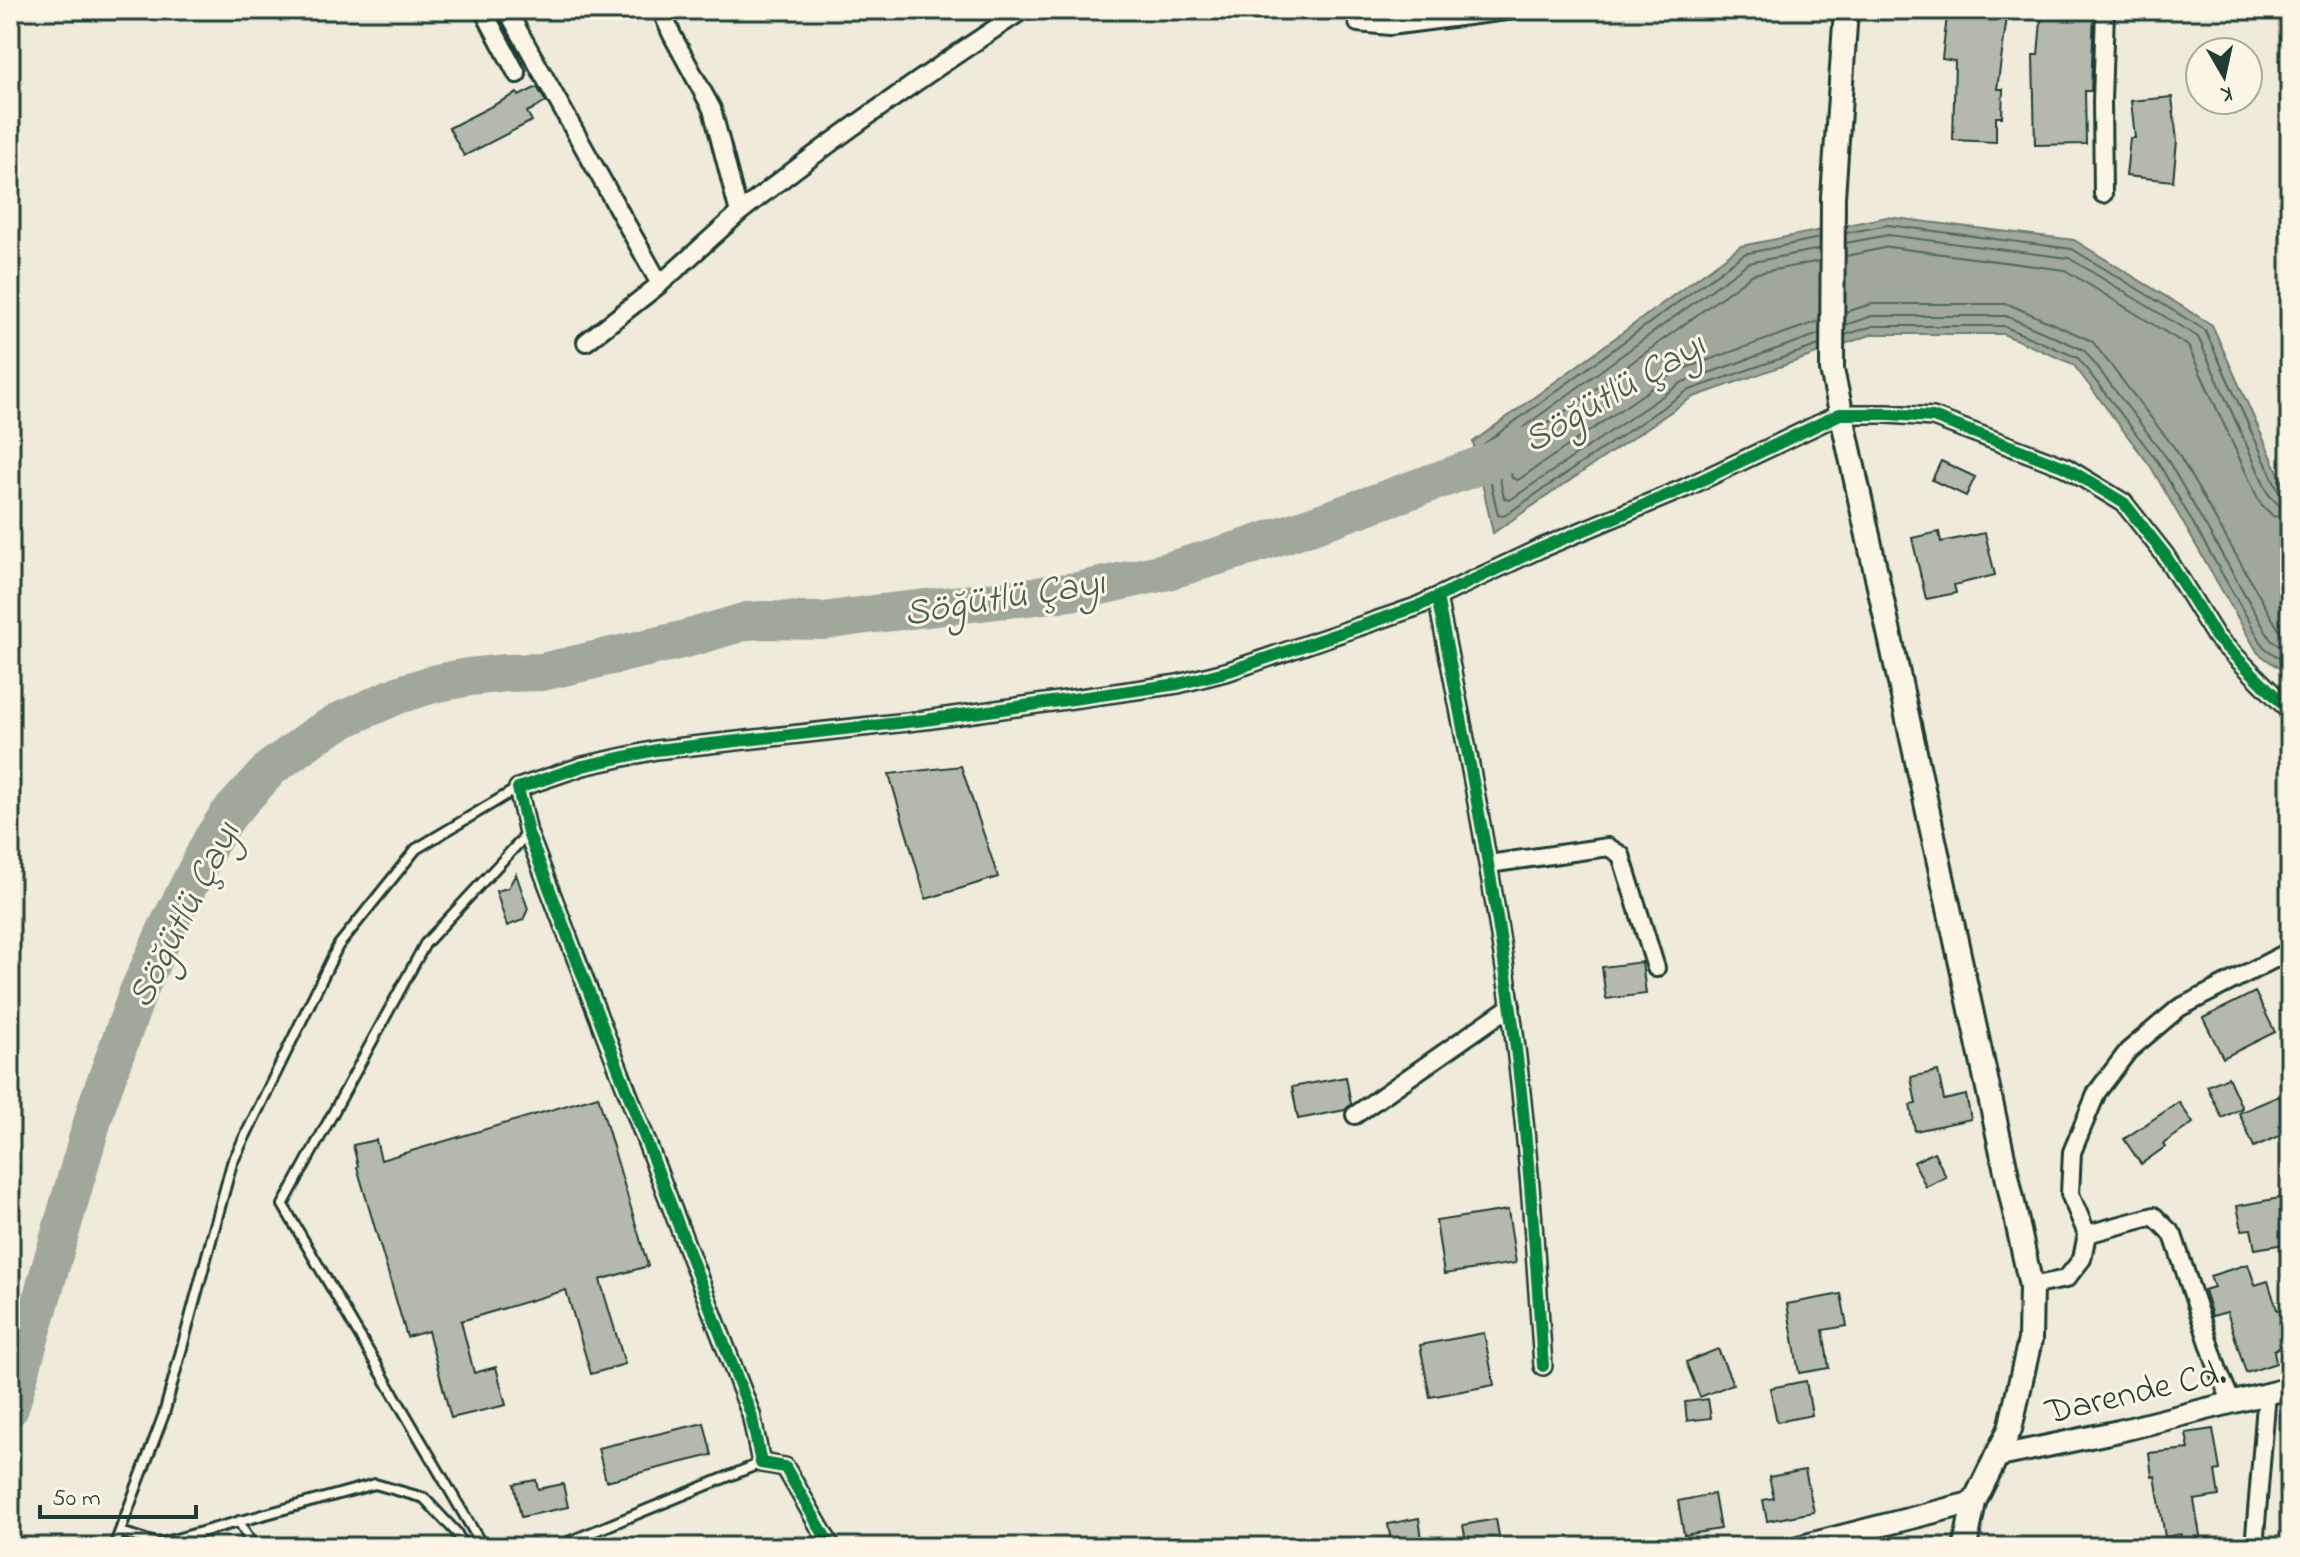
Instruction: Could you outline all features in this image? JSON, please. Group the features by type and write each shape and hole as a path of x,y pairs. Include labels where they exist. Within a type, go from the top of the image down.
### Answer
{"main road":[{"path":"1846,10 1833,197 1832,370 2031,1286 2030,1340 2010,1429 1974,1502 1965,1547"}],"street":[{"path":"483,10 517,74"},
{"path":"507,10 660,284"},
{"path":"661,10 712,109 739,213"},
{"path":"586,342 660,284 789,173 951,57 1023,10"},
{"path":"1356,10 1358,23 1390,26 1514,10"},
{"path":"2103,194 2105,10"},
{"path":"823,1545 785,1467 761,1463 751,1414 528,833 518,788 583,766 656,750 925,720 1178,684 1229,671 1416,607 1539,549 1685,488 1840,414 1933,417 2065,467 2124,503 2165,555 2216,637 2290,711"},
{"path":"1437,597 1489,864 1511,1006 1531,1188 1543,1366"},
{"path":"1489,864 1608,847 1621,855 1656,968"},
{"path":"2031,1286 2066,1279 2082,1259 2087,1234 2070,1194 2072,1152 2097,1092 2128,1051 2179,1008 2288,956"},
{"path":"1355,1115 1511,1006"},
{"path":"2087,1234 2154,1216 2173,1235 2232,1403"},
{"name":"Darende Cd.","path":"1995,1457 2119,1431 2290,1388"},
{"path":"2254,1547 2267,1393"},
{"path":"1798,1547 1974,1502"}],"lane":[{"path":"114,1547 164,1414 232,1163 338,946 416,849 518,788"},
{"path":"483,1547 283,1205 425,944 528,833"},
{"path":"556,1547 761,1463"},
{"path":"121,1532 158,1544 375,1484 424,1498 456,1532 464,1547"},
{"path":"239,1521 253,1547"}],"water":[{"path":"1887,217 2074,240 2212,325 2285,487 2290,492 2290,676 2258,653 2151,467 2073,364 2003,334 1873,334 1691,398 1493,533 1473,442 1741,246"}],"building":[{"path":"1955,10 2008,10 1997,89 2003,89 2002,117 1996,117 1996,142 1953,140 1955,61 1942,59 1947,16 1954,17"},
{"path":"2042,10 2094,10 2091,91 2085,91 2086,144 2035,145 2033,55 2038,55"},
{"path":"537,87 546,102 527,112 532,121 464,156 449,128 517,93 519,96"},
{"path":"2172,97 2177,141 2173,181 2126,176 2130,138 2135,138 2131,101"},
{"path":"1941,461 1975,477 1966,496 1932,480"},
{"path":"1939,532 1941,542 1985,533 1995,575 1954,585 1956,593 1926,599 1912,538"},
{"path":"961,766 998,877 926,899 889,774"},
{"path":"516,874 528,909 523,920 507,926 496,891 508,888"},
{"path":"1642,962 1646,994 1606,999 1602,967"},
{"path":"2255,992 2275,1032 2223,1058 2203,1018"},
{"path":"1938,1071 1944,1100 1966,1095 1971,1119 1915,1131 1910,1105 1916,1104 1911,1077"},
{"path":"1346,1077 1351,1104 1345,1110 1298,1119 1292,1087"},
{"path":"2228,1077 2242,1108 2222,1118 2207,1086"},
{"path":"598,1096 648,1266 600,1280 625,1364 591,1374 566,1290 461,1321 474,1373 496,1367 506,1405 451,1418 428,1331 407,1337 353,1145 376,1140 381,1160"},
{"path":"2279,1096 2290,1120 2290,1131 2254,1147 2239,1113"},
{"path":"2179,1102 2193,1123 2141,1164 2124,1139"},
{"path":"1934,1152 1946,1177 1926,1187 1914,1162"},
{"path":"2290,1196 2290,1243 2255,1249 2251,1229 2242,1230 2237,1206"},
{"path":"1508,1210 1516,1263 1444,1274 1436,1221"},
{"path":"2248,1264 2255,1285 2268,1281 2277,1310 2290,1308 2290,1345 2274,1350 2276,1363 2246,1373 2227,1312 2212,1316 2204,1290 2214,1287 2210,1276"},
{"path":"1841,1294 1847,1326 1823,1330 1829,1368 1799,1373 1787,1304"},
{"path":"1484,1333 1494,1385 1430,1397 1420,1345"},
{"path":"1718,1349 1733,1384 1700,1397 1686,1362"},
{"path":"1806,1381 1812,1415 1777,1422 1770,1388"},
{"path":"1708,1399 1711,1418 1687,1421 1685,1402"},
{"path":"704,1423 712,1455 606,1481 598,1448"},
{"path":"2213,1429 2220,1470 2215,1471 2219,1496 2194,1500 2202,1547 2177,1547 2181,1534 2165,1537 2149,1453 2189,1449 2186,1433"},
{"path":"1805,1470 1814,1512 1767,1521 1763,1500 1774,1498 1769,1477"},
{"path":"536,1480 538,1489 563,1484 568,1507 521,1517 514,1484"},
{"path":"1714,1494 1720,1529 1684,1535 1678,1501"},
{"path":"1419,1518 1423,1546 1392,1547 1388,1524"},
{"path":"1496,1519 1501,1547 1467,1547 1463,1525"}],"waterway":[{"name":"Söğütlü Çayı","path":"10,1408 98,1102 138,992 166,930 211,841 228,815 271,768 316,735 398,695 433,684 469,677 542,672 686,639 747,621 824,621 1078,591 1164,572 1333,518 1527,446"}],"cycle path":[{"path":"831,1547 785,1467 761,1463 751,1414 528,833 518,788 583,766 656,750 925,720 1178,684 1229,671 1416,607 1539,549 1685,488 1840,414 1933,417 2065,467 2124,503 2165,555 2216,637 2290,711"},
{"path":"1437,597 1503,952 1526,1139 1543,1366"}]}
